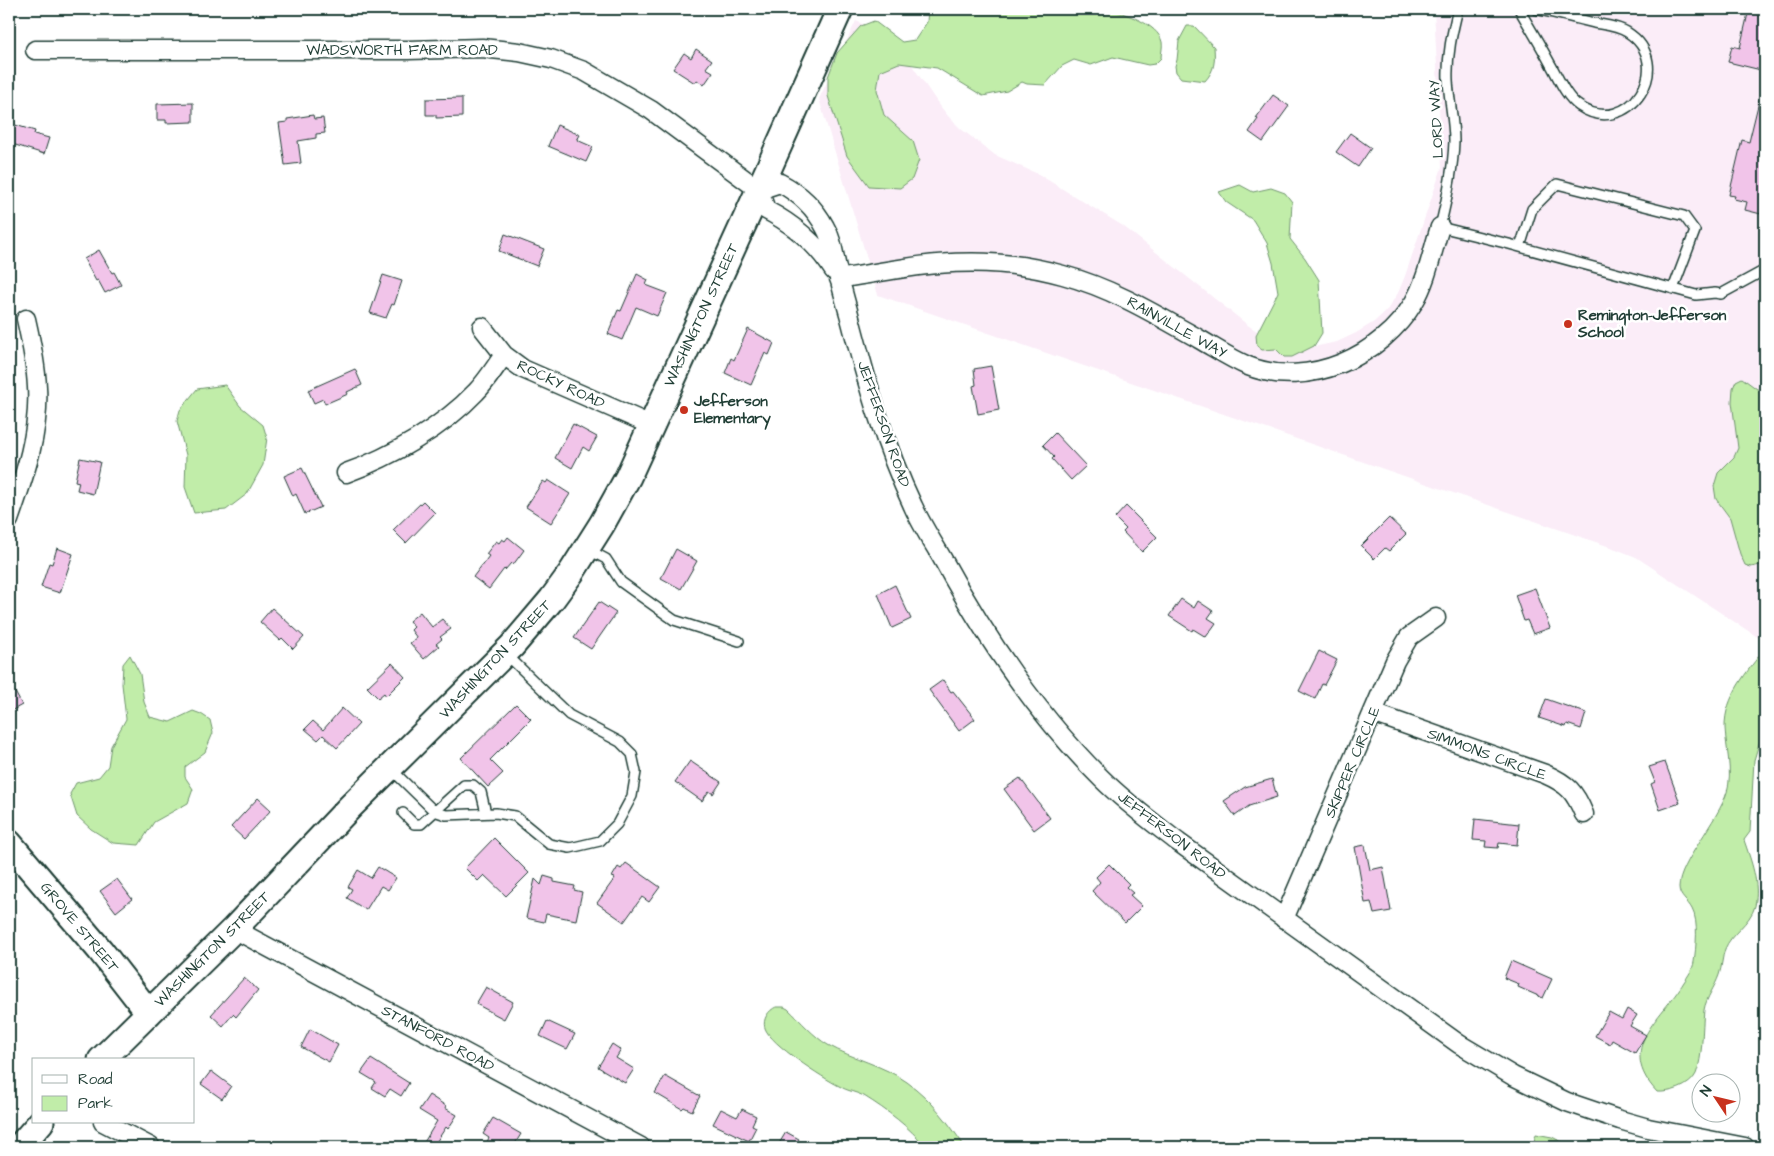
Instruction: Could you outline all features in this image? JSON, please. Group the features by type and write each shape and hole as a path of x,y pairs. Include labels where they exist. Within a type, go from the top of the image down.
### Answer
{"main road":[{"name":"WASHINGTON STREET","path":"104,1058 234,929 505,652 552,598 587,549 628,477 840,9"},
{"name":"GROVE STREET","path":"9,842 100,950 149,1013"},
{"path":"19,1147 39,1124"}],"street":[{"name":"WADSWORTH FARM ROAD","path":"35,50 408,50 482,48 519,52 551,59 584,71 650,110 759,190"},
{"name":"JEFFERSON ROAD","path":"839,279 815,246 805,236 794,226 766,210 759,190 780,183 791,189 808,204 825,226 830,237 839,279 864,371 884,434 914,507 963,597 1013,673 1059,732 1102,779 1139,812 1170,836 1485,1061 1539,1090 1567,1102 1620,1120 1648,1128 1744,1147"},
{"name":"RAINVILLE WAY","path":"839,279 907,267 950,262 1006,263 1035,268 1090,283 1116,294 1144,307 1246,365 1277,374 1295,374 1327,368 1345,362 1376,344 1390,333 1414,302 1422,286 1440,227"},
{"path":"9,520 29,458 37,412 38,387 26,319"},
{"name":"ROCKY ROAD","path":"482,328 504,355 523,369 651,425"},
{"path":"346,473 378,460 408,444 444,419 476,392 504,355"},
{"name":"SKIPPER CIRCLE","path":"1284,919 1395,662 1409,637 1436,618"},
{"name":"SIMMONS CIRCLE","path":"1373,713 1561,781 1572,790 1584,814"},
{"name":"STANFORD ROAD","path":"234,929 641,1147"},
{"path":"107,1124 151,1147"}],"lane":[{"name":"LORD WAY","path":"1440,227 1448,198 1453,157 1454,140 1448,64 1450,42 1458,9"},
{"path":"1519,9 1566,91 1578,105 1595,113 1614,113 1631,105 1638,98 1647,81 1648,61 1640,44 1633,37 1616,28 1535,9"},
{"path":"1520,247 1532,209 1557,184 1684,216 1694,231 1673,289"},
{"path":"1440,227 1696,295 1720,294 1765,270"},
{"path":"587,549 606,560 620,582 674,620 739,641"},
{"path":"390,768 434,811 446,815 496,812 515,816 549,844 570,848 600,840 617,824 632,796 636,772 632,754 620,742 569,715 505,652"},
{"path":"403,813 414,824 421,824 464,784 473,784 481,792 486,813"}],"shaded area":[{"name":"Remington-Jefferson School","path":"1434,9 1765,9 1765,642 1636,557 1616,549 878,295 819,99 856,21 878,31 905,55 948,116 961,129 995,155 1038,174 1123,226 1263,335 1297,345 1318,346 1337,342 1374,322 1387,310 1398,293 1405,276 1442,167"}],"green space":[{"path":"928,9 1108,9 1140,20 1154,30 1162,42 1161,58 1155,64 1148,65 1113,57 1091,65 1074,60 1062,66 1045,85 1022,82 1007,91 983,96 937,68 899,63 880,71 877,90 884,115 913,141 919,160 912,179 900,188 869,186 847,156 828,96 828,77 837,53 861,26 874,21 902,42 915,40 927,22"},
{"path":"1187,26 1194,26 1214,47 1214,65 1205,81 1181,78 1176,72 1175,66 1179,41"},
{"path":"1240,185 1253,192 1271,188 1285,193 1292,202 1290,239 1319,280 1322,333 1314,346 1292,357 1284,357 1276,349 1262,350 1257,346 1256,335 1278,292 1267,243 1253,220 1226,202 1219,192"},
{"path":"1742,378 1757,389 1765,390 1765,564 1751,567 1745,565 1730,518 1716,499 1714,486 1718,473 1734,457 1738,448 1732,402 1733,388 1736,381"},
{"path":"225,385 240,406 263,425 267,438 263,465 247,494 226,510 194,513 185,487 186,455 177,421 180,410 197,389"},
{"path":"1765,648 1765,724 1754,760 1750,832 1744,840 1756,881 1755,906 1749,918 1728,943 1719,975 1705,1006 1701,1051 1696,1074 1692,1074 1692,1080 1684,1086 1657,1092 1645,1076 1640,1061 1641,1047 1646,1034 1675,996 1689,975 1693,965 1696,920 1679,887 1685,866 1723,803 1727,792 1729,768 1725,728 1726,717 1728,706 1745,675"},
{"path":"130,655 140,674 144,702 150,717 170,722 193,711 210,720 213,733 205,752 185,767 185,777 193,789 188,803 154,822 139,845 113,843 91,829 77,816 70,794 76,783 99,777 108,766 111,746 126,719 122,684 123,664"},
{"path":"776,1007 788,1009 812,1033 828,1045 888,1071 907,1082 939,1112 965,1147 926,1147 905,1126 881,1107 864,1096 831,1082 798,1060 776,1043 765,1028 764,1021 767,1015"},
{"path":"1536,1134 1552,1137 1572,1147 1535,1147 1533,1145"}],"building":[{"path":"1749,9 1765,9 1765,71 1728,62 1732,46 1740,48"},
{"path":"696,49 712,60 706,68 713,72 704,85 697,80 695,83 673,69 684,53 691,58"},
{"path":"1761,93 1765,94 1765,215 1745,210 1747,202 1734,199 1735,196 1729,195 1742,140 1749,142"},
{"path":"1273,95 1289,106 1263,142 1249,132 1258,119 1256,118"},
{"path":"462,98 462,117 436,118 436,115 426,115 426,99"},
{"path":"193,103 193,122 166,123 166,120 157,120 157,104"},
{"path":"313,115 314,119 323,118 325,133 316,134 316,138 298,141 301,163 285,165 279,123 287,122 287,119"},
{"path":"12,124 35,131 34,134 49,138 44,154 9,143"},
{"path":"557,125 580,135 577,140 593,147 586,162 548,146"},
{"path":"1350,133 1371,148 1358,167 1336,152"},
{"path":"505,234 544,249 537,266 499,251"},
{"path":"99,250 121,285 105,293 84,259"},
{"path":"637,274 648,280 646,285 667,293 657,316 636,307 622,340 608,334 618,310 621,311"},
{"path":"383,275 402,281 394,305 392,304 386,318 370,313"},
{"path":"748,329 774,343 769,355 765,353 751,385 725,373 731,358 734,360"},
{"path":"991,366 999,410 978,414 973,386 976,385 974,369"},
{"path":"355,369 362,385 347,392 348,394 325,404 323,399 314,403 308,390"},
{"path":"573,424 597,437 589,451 583,447 572,468 555,458"},
{"path":"1055,433 1086,466 1071,480 1052,459 1054,457 1043,445"},
{"path":"80,458 100,462 93,494 77,490 79,482 75,481"},
{"path":"302,468 321,507 305,514 296,494 293,496 284,476"},
{"path":"548,480 570,494 551,523 526,507 543,481 546,483"},
{"path":"423,501 435,513 406,543 393,530"},
{"path":"1126,506 1157,537 1142,552 1123,532 1126,529 1115,518"},
{"path":"1389,518 1406,534 1389,551 1385,548 1374,559 1361,546"},
{"path":"508,537 524,550 513,565 511,563 504,569 489,589 473,577 489,556 486,554 496,541 499,543 502,539 505,541"},
{"path":"57,548 73,554 60,593 41,587 49,563 52,564"},
{"path":"676,549 697,561 681,589 661,578"},
{"path":"895,585 911,619 892,628 878,594"},
{"path":"1535,588 1550,628 1533,634 1527,620 1524,621 1515,595"},
{"path":"1181,599 1194,608 1198,601 1213,611 1208,618 1216,623 1206,637 1193,629 1192,631 1169,616"},
{"path":"599,602 616,613 591,649 574,638"},
{"path":"272,608 304,637 293,649 282,638 280,640 260,622"},
{"path":"420,612 432,627 442,619 451,629 440,637 442,639 436,644 439,646 424,659 410,643 417,638 411,630 414,627 409,621"},
{"path":"1319,651 1337,660 1315,699 1299,691"},
{"path":"392,663 405,677 386,696 384,693 378,698 367,687"},
{"path":"943,680 975,719 959,731 929,690"},
{"path":"9,681 22,705 9,712"},
{"path":"1546,699 1586,713 1581,729 1567,724 1566,727 1539,718"},
{"path":"516,704 531,719 490,760 503,773 488,787 461,758"},
{"path":"342,708 359,724 337,748 323,735 318,740 305,729 313,721 323,730"},
{"path":"690,761 721,782 713,794 709,791 702,801 675,782"},
{"path":"1665,762 1680,803 1660,810 1651,784 1655,782 1649,767"},
{"path":"1020,778 1050,818 1034,830 1004,789"},
{"path":"1272,779 1277,797 1249,806 1235,816 1224,801 1245,787"},
{"path":"258,798 271,810 244,839 231,827"},
{"path":"1475,819 1519,824 1517,845 1499,843 1498,848 1485,847 1486,841 1473,840"},
{"path":"494,838 529,873 506,896 484,875 478,881 465,868"},
{"path":"1365,845 1370,870 1383,867 1391,911 1374,914 1371,902 1365,903 1355,847"},
{"path":"626,863 660,887 649,902 642,897 624,922 597,903 615,878 612,877 618,867 621,869"},
{"path":"1109,864 1129,884 1126,887 1133,893 1130,895 1142,906 1125,923 1092,891 1100,882 1096,877"},
{"path":"378,867 396,878 388,890 381,886 366,910 347,898 352,889 348,887 358,870 371,878"},
{"path":"544,876 554,879 554,882 575,886 574,890 582,892 576,920 546,914 544,922 526,918 535,879 541,885"},
{"path":"117,879 132,899 116,912 100,891"},
{"path":"1511,961 1552,979 1543,998 1518,987 1519,984 1504,978"},
{"path":"244,978 258,990 236,1017 233,1014 223,1026 211,1015"},
{"path":"486,987 513,1002 504,1019 476,1004"},
{"path":"1627,1009 1637,1015 1630,1026 1646,1035 1635,1053 1612,1040 1610,1044 1595,1036 1609,1012 1622,1019"},
{"path":"547,1021 575,1034 567,1049 540,1036"},
{"path":"310,1029 338,1045 329,1062 301,1047"},
{"path":"612,1044 621,1050 616,1058 634,1069 625,1083 598,1067"},
{"path":"371,1059 409,1083 401,1096 390,1089 385,1096 372,1088 376,1082 361,1073"},
{"path":"211,1071 231,1086 222,1099 201,1084"},
{"path":"665,1076 700,1096 692,1111 684,1107 682,1109 655,1093"},
{"path":"429,1095 457,1115 448,1129 446,1127 433,1147 423,1144 437,1121 419,1110"},
{"path":"721,1109 737,1117 742,1109 756,1116 752,1125 756,1127 749,1141 713,1124"},
{"path":"493,1118 521,1134 513,1147 500,1142 497,1147 484,1147 489,1138 483,1134"},
{"path":"786,1132 799,1139 794,1147 777,1147"}],"place":[{"name":"Remington-Jefferson School","path":"1568,324"},
{"name":"Jefferson Elementary","path":"684,410"}]}
